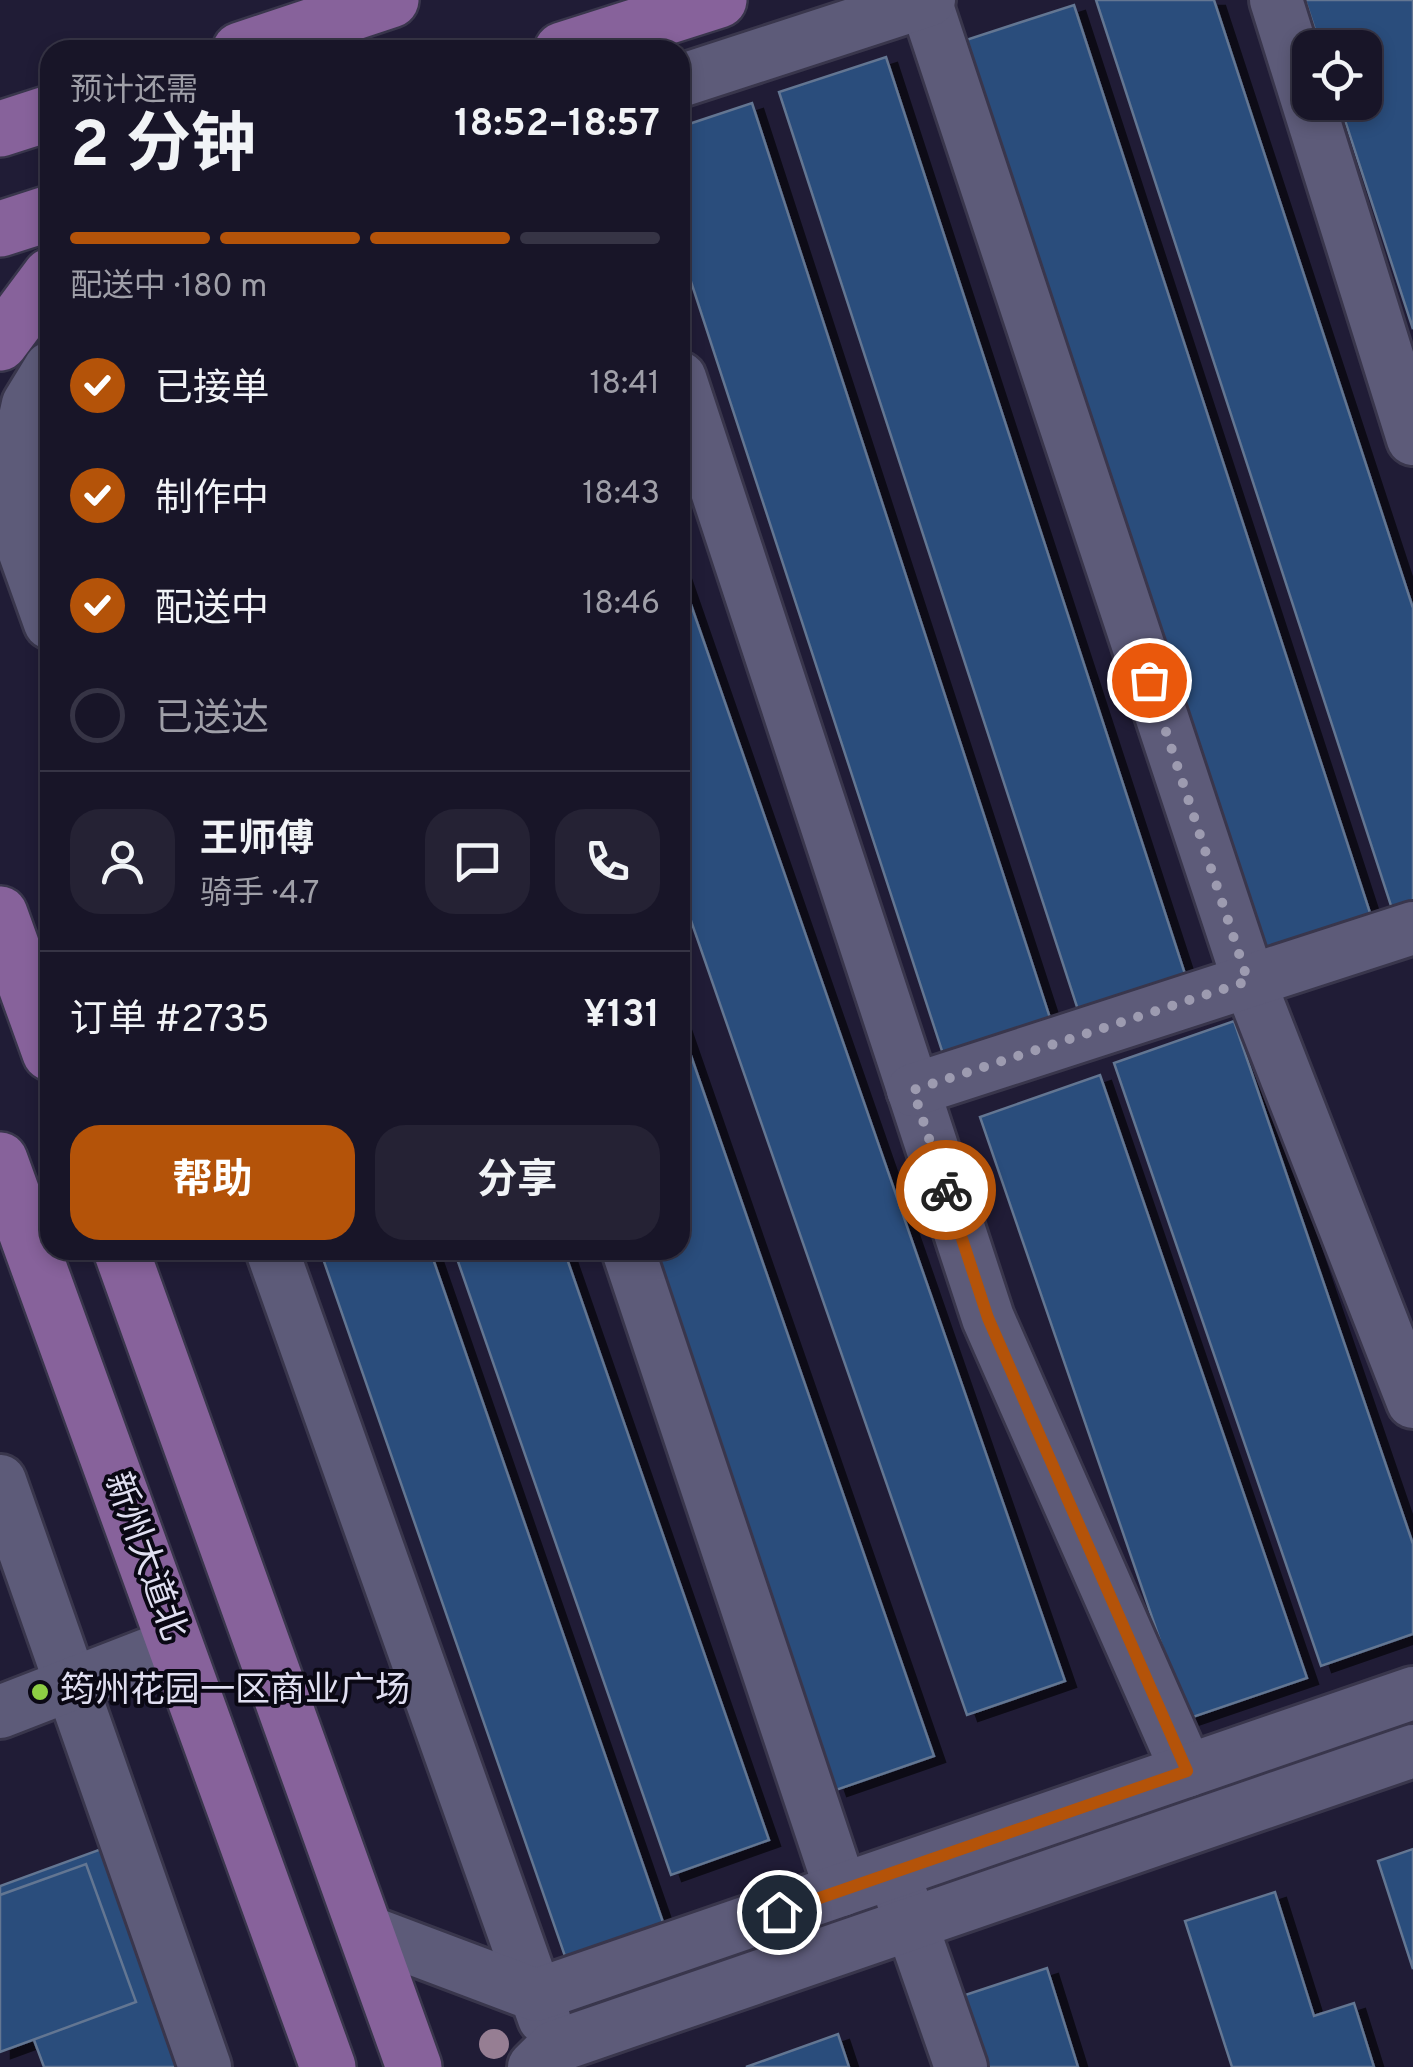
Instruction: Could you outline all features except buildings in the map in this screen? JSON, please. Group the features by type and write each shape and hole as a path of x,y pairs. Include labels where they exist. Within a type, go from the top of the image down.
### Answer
{"main road":[{"path":"270,40 391,0"},
{"path":"597,40 719,0"},
{"path":"0,229 40,216"},
{"path":"0,343 40,291"},
{"path":"0,914 40,1025"},
{"name":"新州大道北","path":"0,1160 328,2067"},
{"path":"125,1260 414,2067"}],"street":[{"path":"690,78 927,0 1248,981 1413,1402"},
{"path":"1276,0 1413,439"},
{"path":"39,386 14,467 20,538 40,594"},
{"path":"690,409 988,1318 1187,1771"},
{"path":"913,1090 1413,928"},
{"path":"276,1260 536,1996 550,2060 911,1924 1413,1750"},
{"path":"631,1260 842,1890"},
{"path":"0,1481 205,2067"},
{"path":"0,1712 176,1644"},
{"path":"366,1931 536,1996 1413,1693"},
{"path":"893,1872 961,2067"}],"way so far":[{"path":"946,1190 913,1090 1248,981 1149,680"}],"place":[{"name":"筠州花园一区商业广场","path":"40,1692"}],"route":[{"path":"779,1912 1187,1771 988,1318 946,1190"}]}
